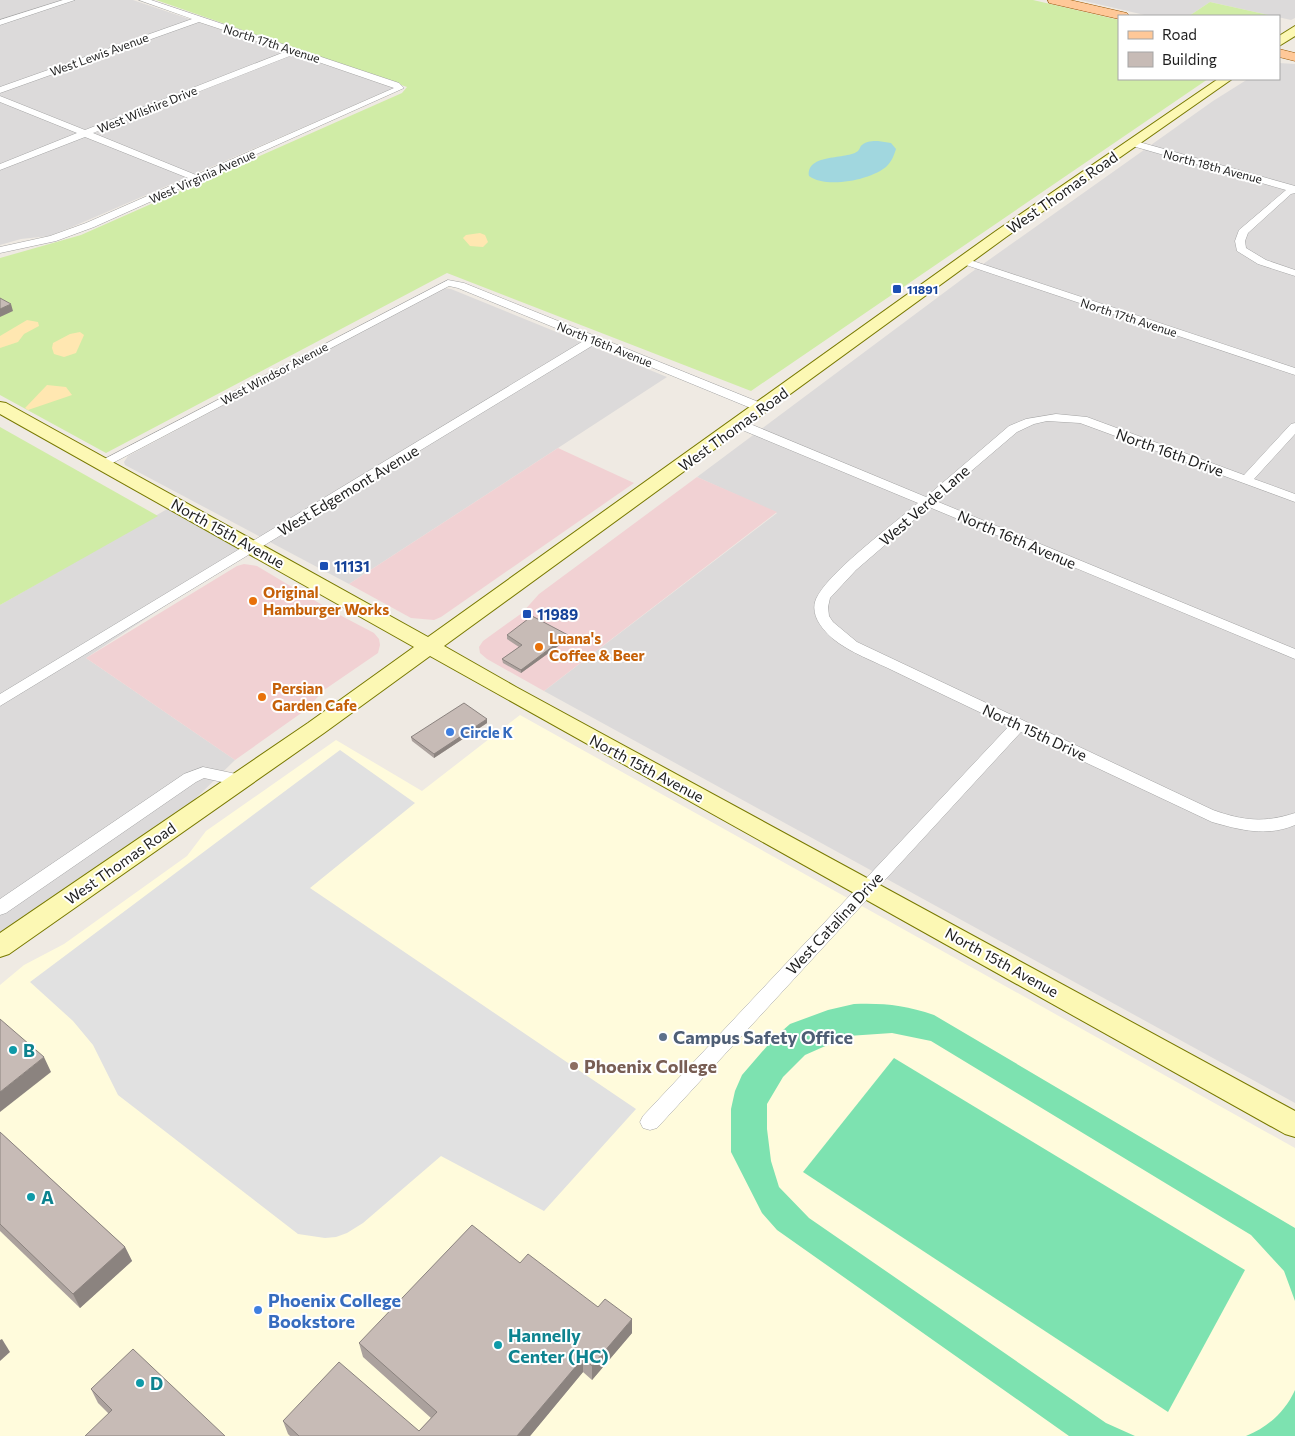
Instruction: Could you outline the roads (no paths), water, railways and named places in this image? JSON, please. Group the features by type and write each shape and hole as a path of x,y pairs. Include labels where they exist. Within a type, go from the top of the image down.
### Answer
{"main road":[{"path":"1054,0 1118,15"},
{"path":"1280,41 1295,30"},
{"path":"1280,53 1295,57"},
{"name":"West Thomas Road","path":"0,947 316,728 964,262 1225,80"},
{"name":"North 15th Avenue","path":"0,407 525,702 867,888 1295,1125"}],"street":[{"path":"0,23 70,0"},
{"name":"North 17th Avenue","path":"143,0 396,85 400,88"},
{"name":"West Lewis Avenue","path":"0,90 198,18"},
{"name":"West Wilshire Drive","path":"0,167 295,51"},
{"name":"West Virginia Avenue","path":"0,250 68,234 400,88"},
{"path":"0,99 196,178"},
{"name":"North 18th Avenue","path":"1132,143 1295,189"},
{"path":"1295,189 1287,193 1243,232 1240,241 1241,249 1262,262 1295,273"},
{"name":"North 17th Avenue","path":"964,262 1295,372"},
{"name":"North 16th Avenue","path":"448,282 460,285 762,408"},
{"name":"West Windsor Avenue","path":"100,464 448,282"},
{"name":"West Edgemont Avenue","path":"0,701 594,340"},
{"name":"North 16th Drive","path":"1042,417 1059,416 1084,420 1295,498"},
{"name":"West Verde Lane","path":"821,608 822,598 833,583 1013,428 1026,421 1042,417"},
{"name":"North 16th Avenue","path":"739,424 1295,654"},
{"path":"1246,480 1295,427"},
{"name":"North 15th Drive","path":"821,608 826,623 831,630 852,644 1208,814 1239,824 1268,826 1295,819"},
{"name":"West Catalina Drive","path":"650,1122 1019,724"},
{"name":"West Thomas Road","path":"0,908 190,778 203,772 240,780"}],"water":[{"path":"878,141 891,143 896,149 890,162 880,171 860,179 837,182 826,182 809,176 810,169 820,160 853,154 858,151 861,145"}],"place":[{"name":"11891","path":"897,289"},
{"name":"11131","path":"324,566"},
{"name":"Original Hamburger Works","path":"253,601"},
{"name":"11989","path":"527,614"},
{"name":"Luana's Coffee & Beer","path":"539,647"},
{"name":"Persian Garden Cafe","path":"262,697"},
{"name":"Circle K","path":"450,732"},
{"name":"Campus Safety Office","path":"663,1037"},
{"name":"B","path":"13,1050"},
{"name":"Phoenix College","path":"574,1066"},
{"name":"A","path":"31,1197"},
{"name":"Phoenix College Bookstore","path":"258,1310"},
{"name":"Hannelly Center (HC)","path":"498,1345"},
{"name":"D","path":"140,1383"}]}
